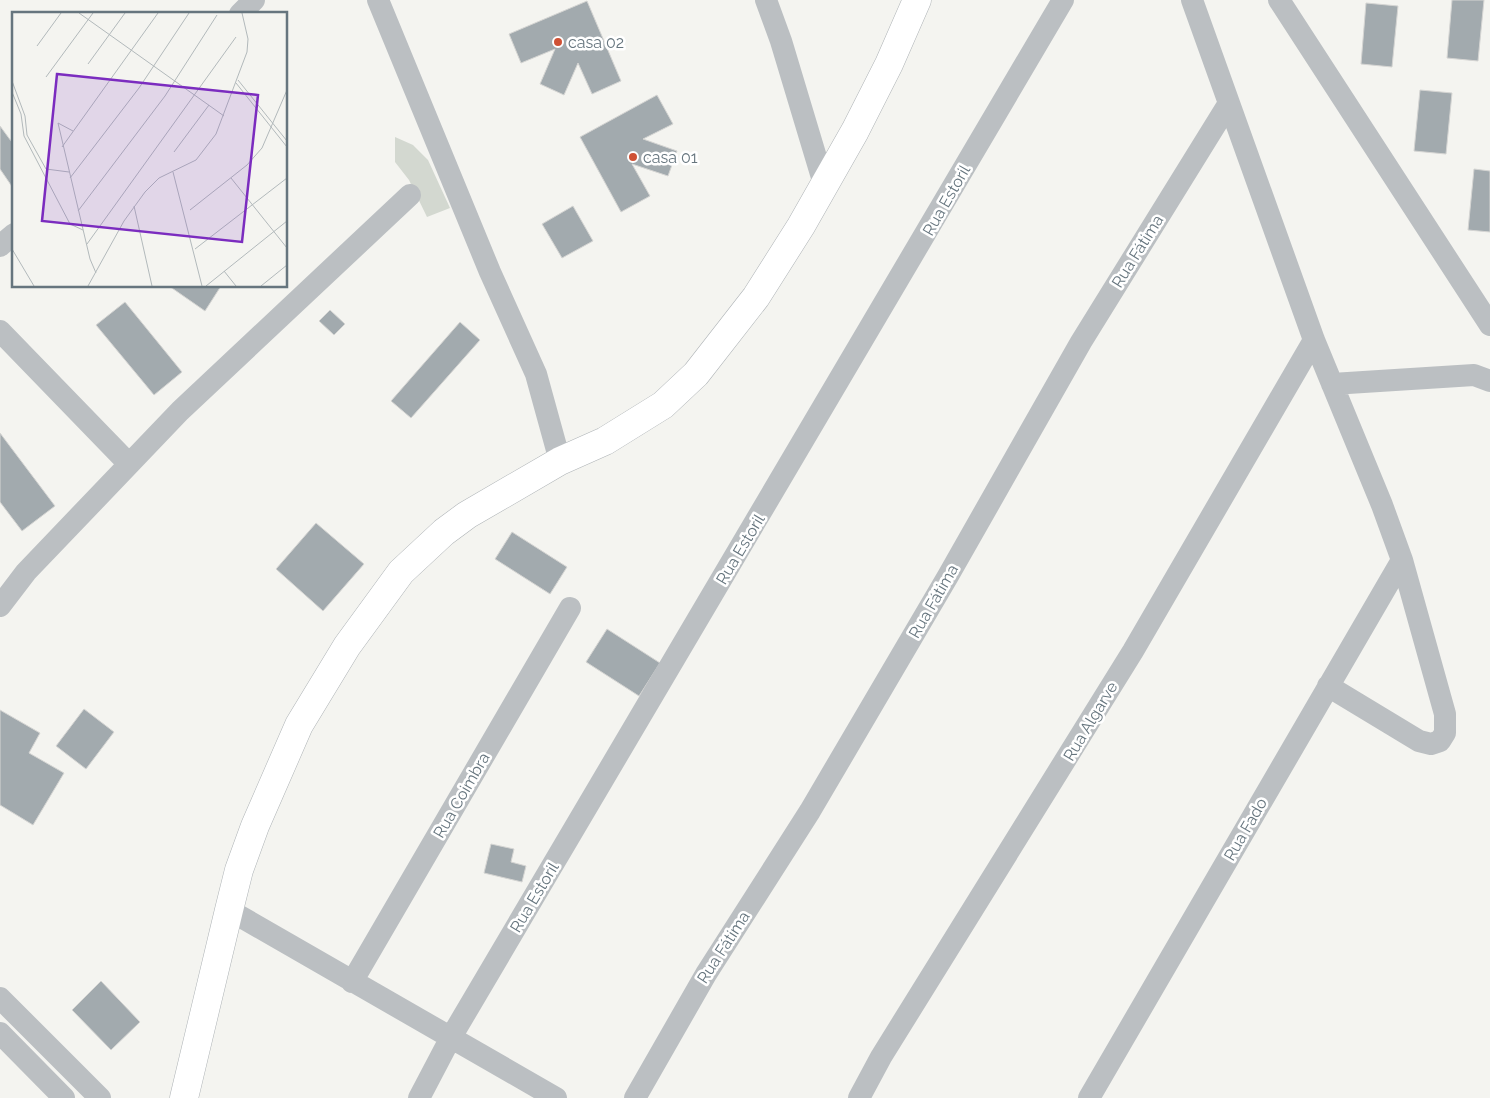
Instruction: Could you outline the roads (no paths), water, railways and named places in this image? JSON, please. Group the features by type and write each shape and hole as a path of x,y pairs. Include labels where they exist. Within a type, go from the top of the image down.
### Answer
{"main road":[{"path":"184,1098 229,910 255,826 299,725 324,681 401,572 444,532 467,515 560,461 605,441 663,406 685,386 718,348 756,298 801,226 855,131 889,64 918,0"}],"street":[{"path":"242,12 254,0"},
{"path":"378,0 490,272 536,374 560,461"},
{"path":"766,0 781,41 824,184"},
{"name":"Rua Estoril","path":"419,1098 450,1039 1063,0"},
{"path":"1192,0 1314,340 1382,505 1402,560 1445,714 1445,733 1440,741 1431,744 1419,740 1328,686"},
{"path":"1279,0 1490,325"},
{"name":"Rua Fátima","path":"635,1098 701,982 775,870 820,794 943,585 1081,342 1229,103"},
{"path":"0,606 26,572 180,411 225,371 293,303 410,195"},
{"path":"0,246 12,236"},
{"path":"0,331 129,464"},
{"name":"Rua Algarve","path":"859,1098 882,1057 1132,651 1314,340"},
{"path":"1332,384 1474,375 1490,381"},
{"name":"Rua Fado","path":"1089,1098 1402,560"},
{"name":"Rua Coimbra","path":"352,982 570,608"},
{"path":"229,910 450,1039 556,1098"},
{"path":"0,998 100,1098"},
{"path":"0,1033 64,1098"}],"place":[{"name":"casa 02","path":"558,42"},
{"name":"casa 01","path":"633,157"}]}
